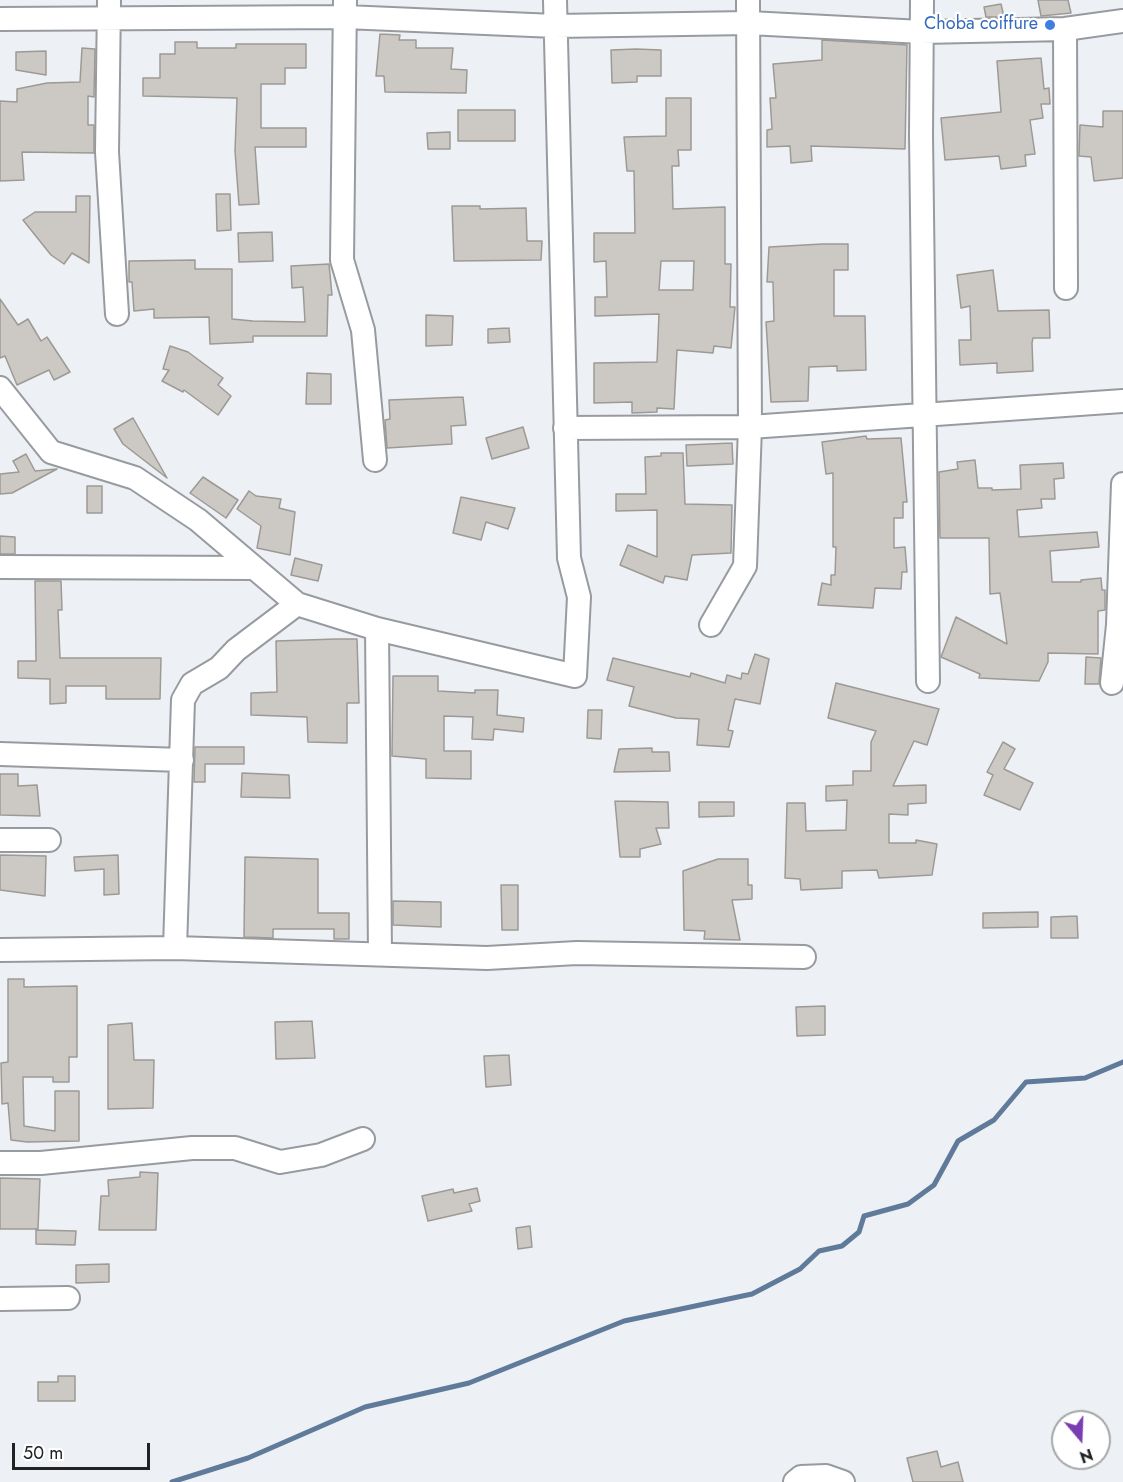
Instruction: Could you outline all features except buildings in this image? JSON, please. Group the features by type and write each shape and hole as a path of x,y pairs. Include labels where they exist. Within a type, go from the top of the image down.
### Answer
{"street":[{"path":"0,388 51,452 135,478 198,520 297,604 377,629 575,676 579,597 569,558 555,0"},
{"path":"711,625 745,566 750,427 748,0"},
{"path":"922,0 928,681"},
{"path":"345,8 342,260 363,330 375,460"},
{"path":"0,19 109,9 345,8 555,27 749,23 922,32 1065,30 1123,21"},
{"path":"109,9 107,152 117,314"},
{"path":"1065,30 1066,288"},
{"path":"565,428 750,427 1123,401"},
{"path":"1112,683 1118,625 1123,484"},
{"path":"0,567 254,568"},
{"path":"175,948 183,700 192,684 219,668 236,650 297,604"},
{"path":"377,629 380,953"},
{"path":"0,754 182,760"},
{"path":"0,840 48,840"},
{"path":"0,950 175,948 487,958 577,953 804,957"},
{"path":"0,1163 40,1163 192,1148 235,1148 280,1162 321,1155 363,1138"},
{"path":"0,1299 68,1298"},
{"path":"795,1482 801,1478 826,1476 843,1482"}],"waterway":[{"path":"172,1482 248,1458 365,1407 469,1383 624,1321 752,1294 800,1269 819,1251 842,1246 859,1232 864,1216 908,1204 934,1185 958,1141 994,1120 1026,1082 1085,1078 1123,1062"}],"place":[{"name":"Choba coiffure","path":"1050,25"}]}
